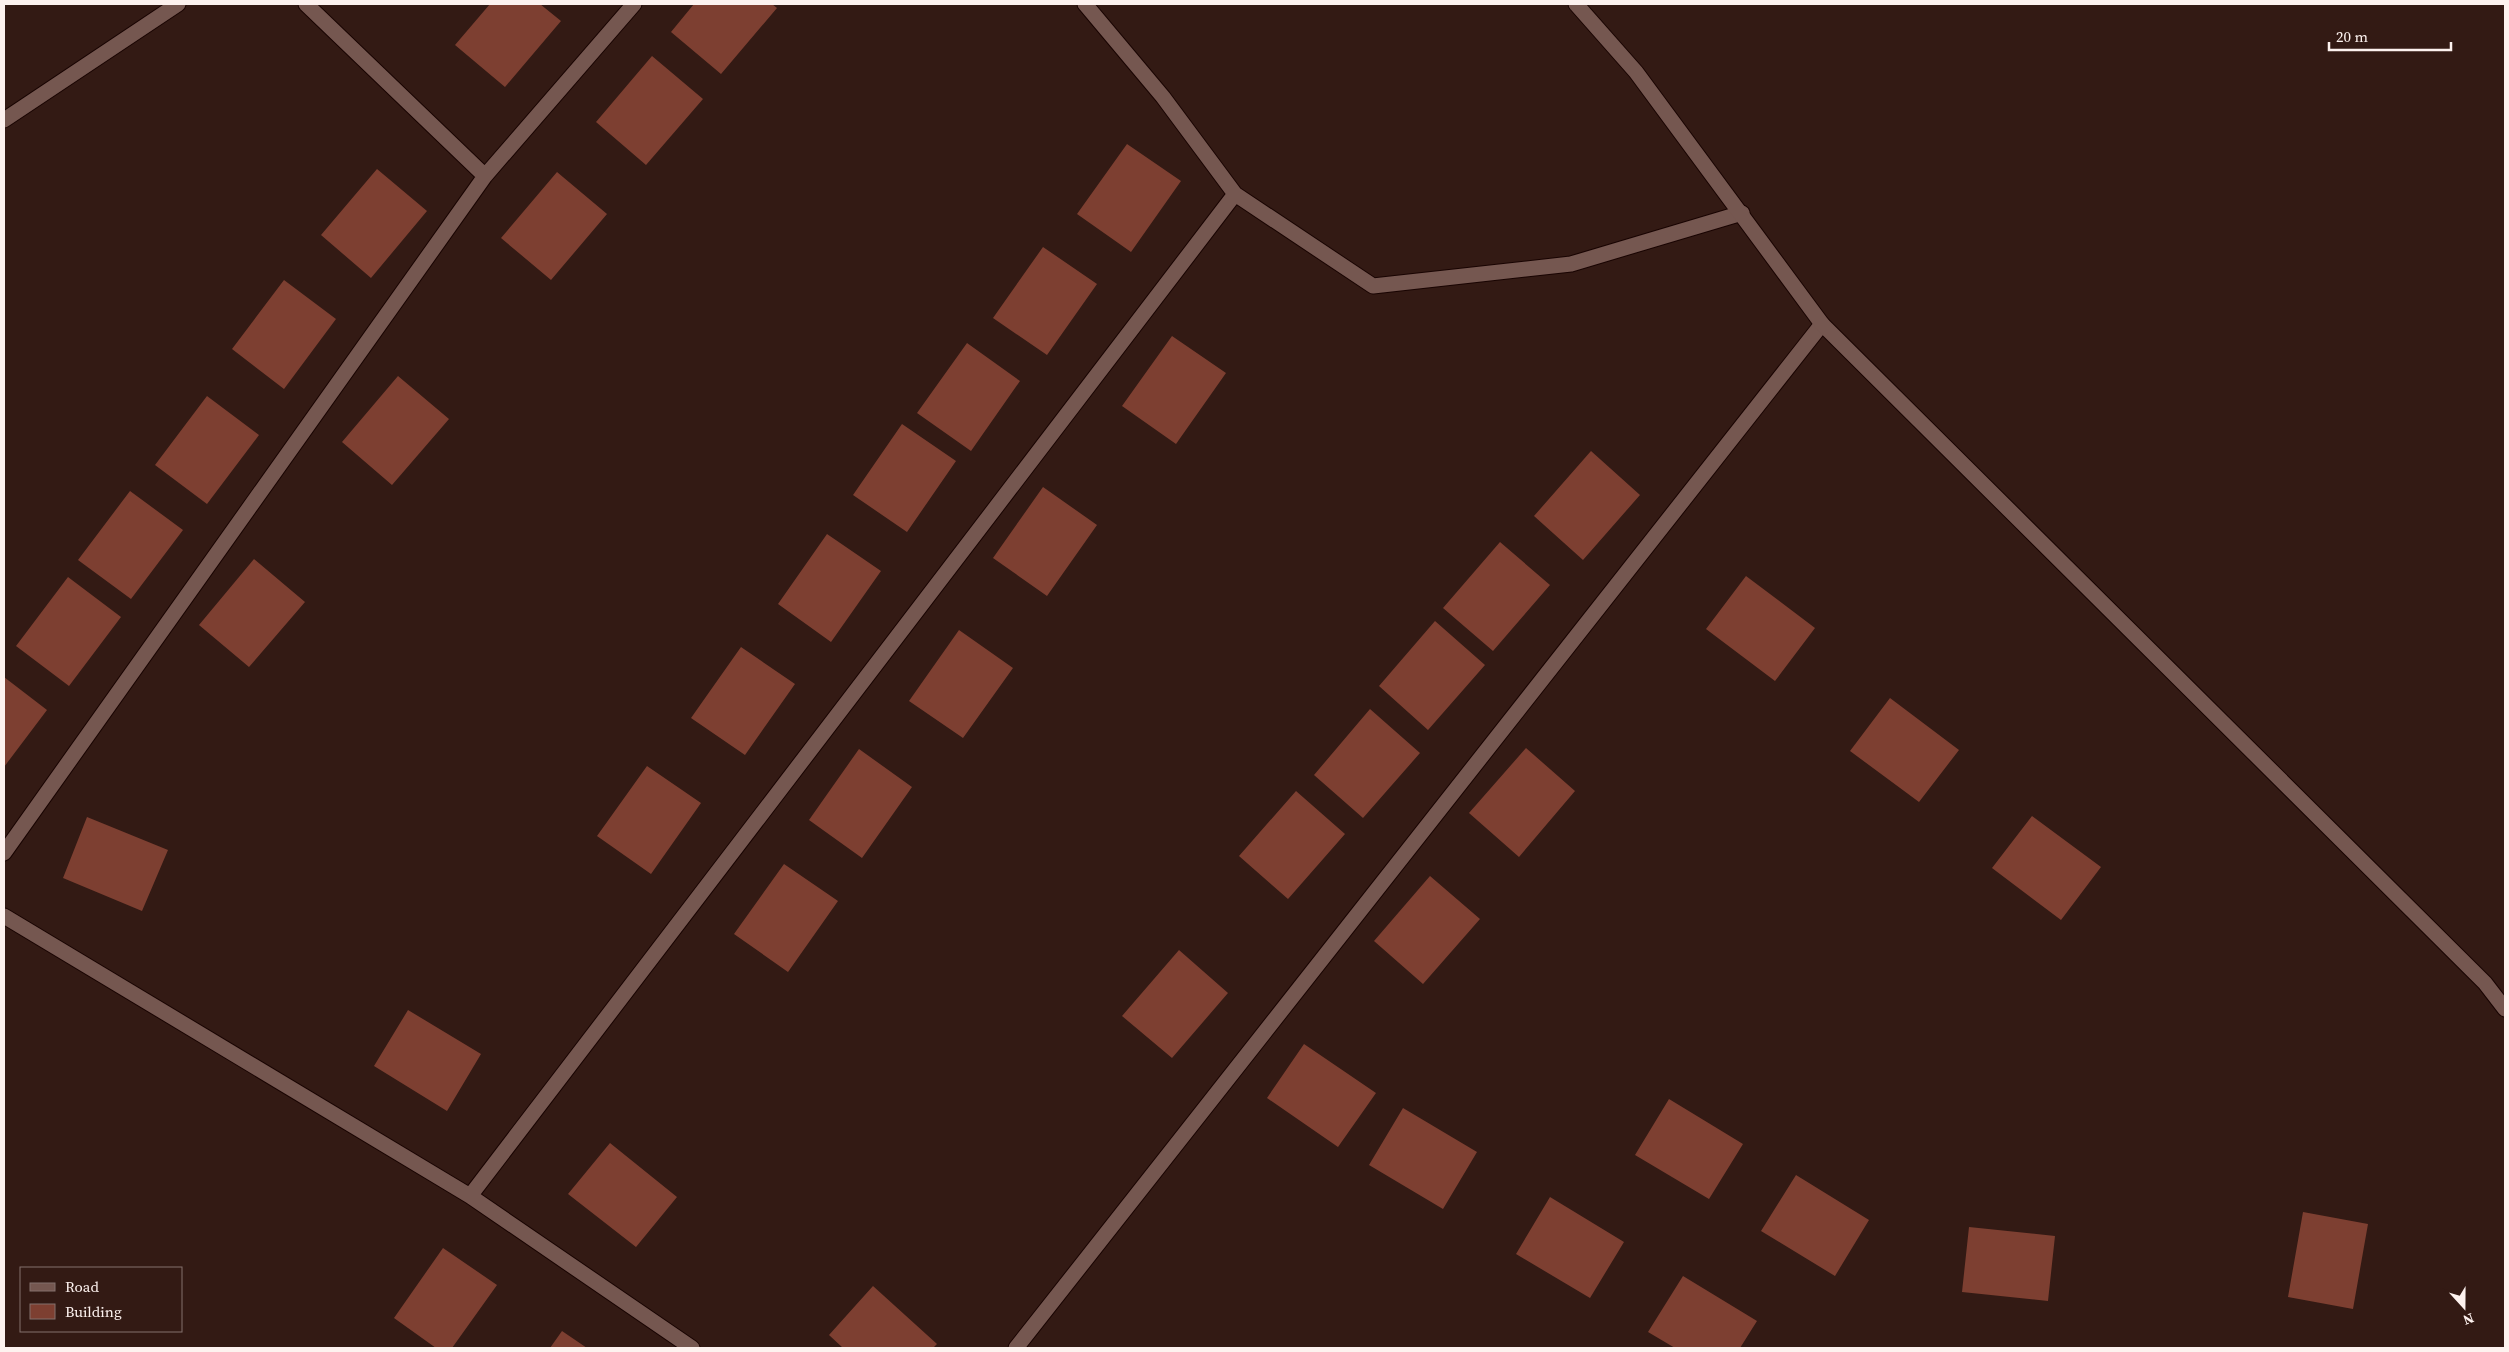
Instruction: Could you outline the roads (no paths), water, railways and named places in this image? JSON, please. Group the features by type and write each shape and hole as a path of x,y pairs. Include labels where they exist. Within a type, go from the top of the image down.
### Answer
{"street":[{"path":"4,120 178,4"},
{"path":"306,4 485,176"},
{"path":"4,853 485,176 634,4"},
{"path":"1085,4 1163,97 1235,194 1373,286 1570,264 1742,212"},
{"path":"1576,4 1636,72 1742,212 1822,324 2485,983 2505,1009"},
{"path":"470,1196 1235,194"},
{"path":"1016,1348 1822,324"},
{"path":"4,916 470,1196 692,1348"}]}
